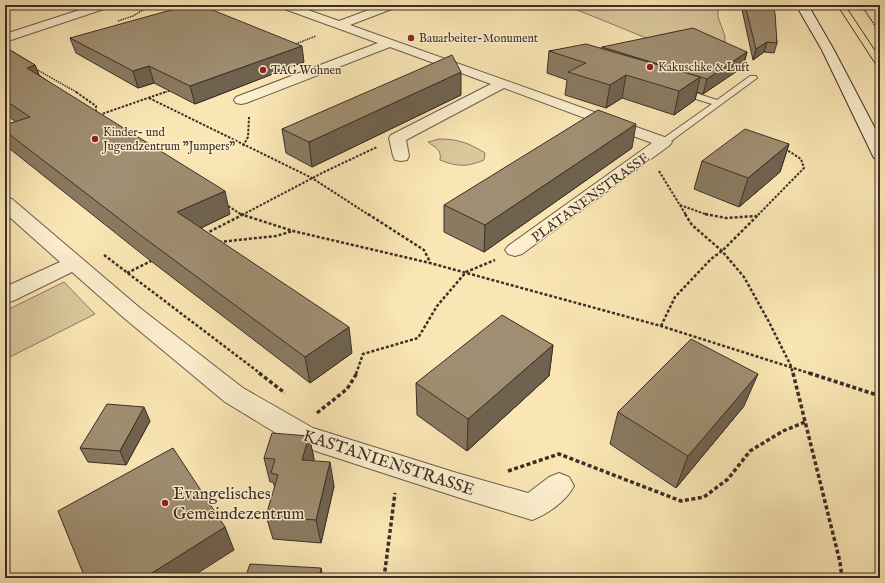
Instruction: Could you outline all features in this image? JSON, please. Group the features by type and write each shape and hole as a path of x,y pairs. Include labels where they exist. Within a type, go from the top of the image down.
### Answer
{"street":[{"path":"5,38 106,5"},
{"name":"PLATANENSTRASSE","path":"283,5 664,142"},
{"path":"338,25 393,5"},
{"path":"802,5 828,50 880,154"},
{"path":"241,100 389,43"},
{"path":"401,156 397,138 503,83"},
{"name":"PLATANENSTRASSE","path":"515,250 664,142"},
{"name":"KASTANIENSTRASSE","path":"5,204 100,286 234,396 304,436 398,467 532,507 559,486"},
{"path":"5,296 75,263"}],"lane":[{"name":"PLATANENSTRASSE","path":"664,142 753,78"},
{"path":"674,89 719,103"}],"path":[{"path":"834,5 862,6 880,33"},
{"path":"133,16 139,19"},
{"path":"293,45 322,34 338,25"},
{"path":"30,66 88,99 96,106 97,120"},
{"path":"57,88 64,85"},
{"path":"97,116 178,88"},
{"path":"149,98 243,146 312,178 424,250 430,263"},
{"path":"241,100 254,108 248,120 248,139 243,146"},
{"path":"200,236 312,178 397,138"},
{"path":"661,326 675,297 804,168 801,159 787,150"},
{"path":"649,154 692,225 722,251 744,277 791,366 840,562 842,578"},
{"path":"222,202 242,215 293,230 466,272 661,326 791,366 880,396"},
{"path":"680,205 721,219 739,219 756,216"},
{"path":"213,243 276,236 293,230"},
{"path":"322,418 314,415 350,388 358,372 363,354 418,338 437,306 466,272 515,250"},
{"path":"102,254 289,396"},
{"path":"100,286 159,257"},
{"path":"503,473 559,454 681,501 704,497 728,479 750,451 783,431 805,422"},
{"path":"384,578 398,467"}],"shaded area":[{"path":"565,5 718,5 718,17 725,36 724,63 710,64"},
{"path":"439,139 463,142 474,147 485,153 484,160 467,165 457,165 440,160 439,151 428,142"},
{"path":"64,282 95,314 8,358 5,358 5,311"}],"building":[{"path":"189,5 200,5 302,46 190,86 149,66 133,71 70,38"},
{"path":"745,5 772,5 775,13 777,43 767,42 756,49"},
{"path":"693,28 747,52 707,79 602,47"},
{"path":"586,44 700,77 679,91 626,75 610,85 568,72 586,63 549,51"},
{"path":"5,47 35,65 27,68 225,191 177,212 349,327 305,357 139,234 5,131 5,125 30,117 5,100"},
{"path":"452,55 461,72 309,142 282,129"},
{"path":"598,110 636,124 485,225 444,205"},
{"path":"745,129 789,144 748,178 702,161"},
{"path":"502,315 553,345 468,419 416,383"},
{"path":"691,339 758,374 688,456 618,412"},
{"path":"107,404 144,407 120,451 80,448"},
{"path":"272,433 309,436 302,460 330,462 316,520 266,516 278,475 271,473 275,459 264,458"},
{"name":"Evangelisches Gemeindezentrum","path":"173,448 225,527 144,578 85,578 58,511"},
{"path":"250,564 321,568 319,578 245,578"}],"tram line":[{"path":"837,5 880,71"},
{"path":"845,5 880,58"}],"place":[{"name":"Bauarbeiter-Monument","path":"411,38"},
{"name":"Kakuschke & Luft","path":"650,67"},
{"name":"TAG Wohnen","path":"263,70"},
{"name":"Kinder- und Jugendzentrum \"Jumpers\"","path":"95,139"},
{"name":"Evangelisches Gemeindezentrum","path":"165,503"}]}
